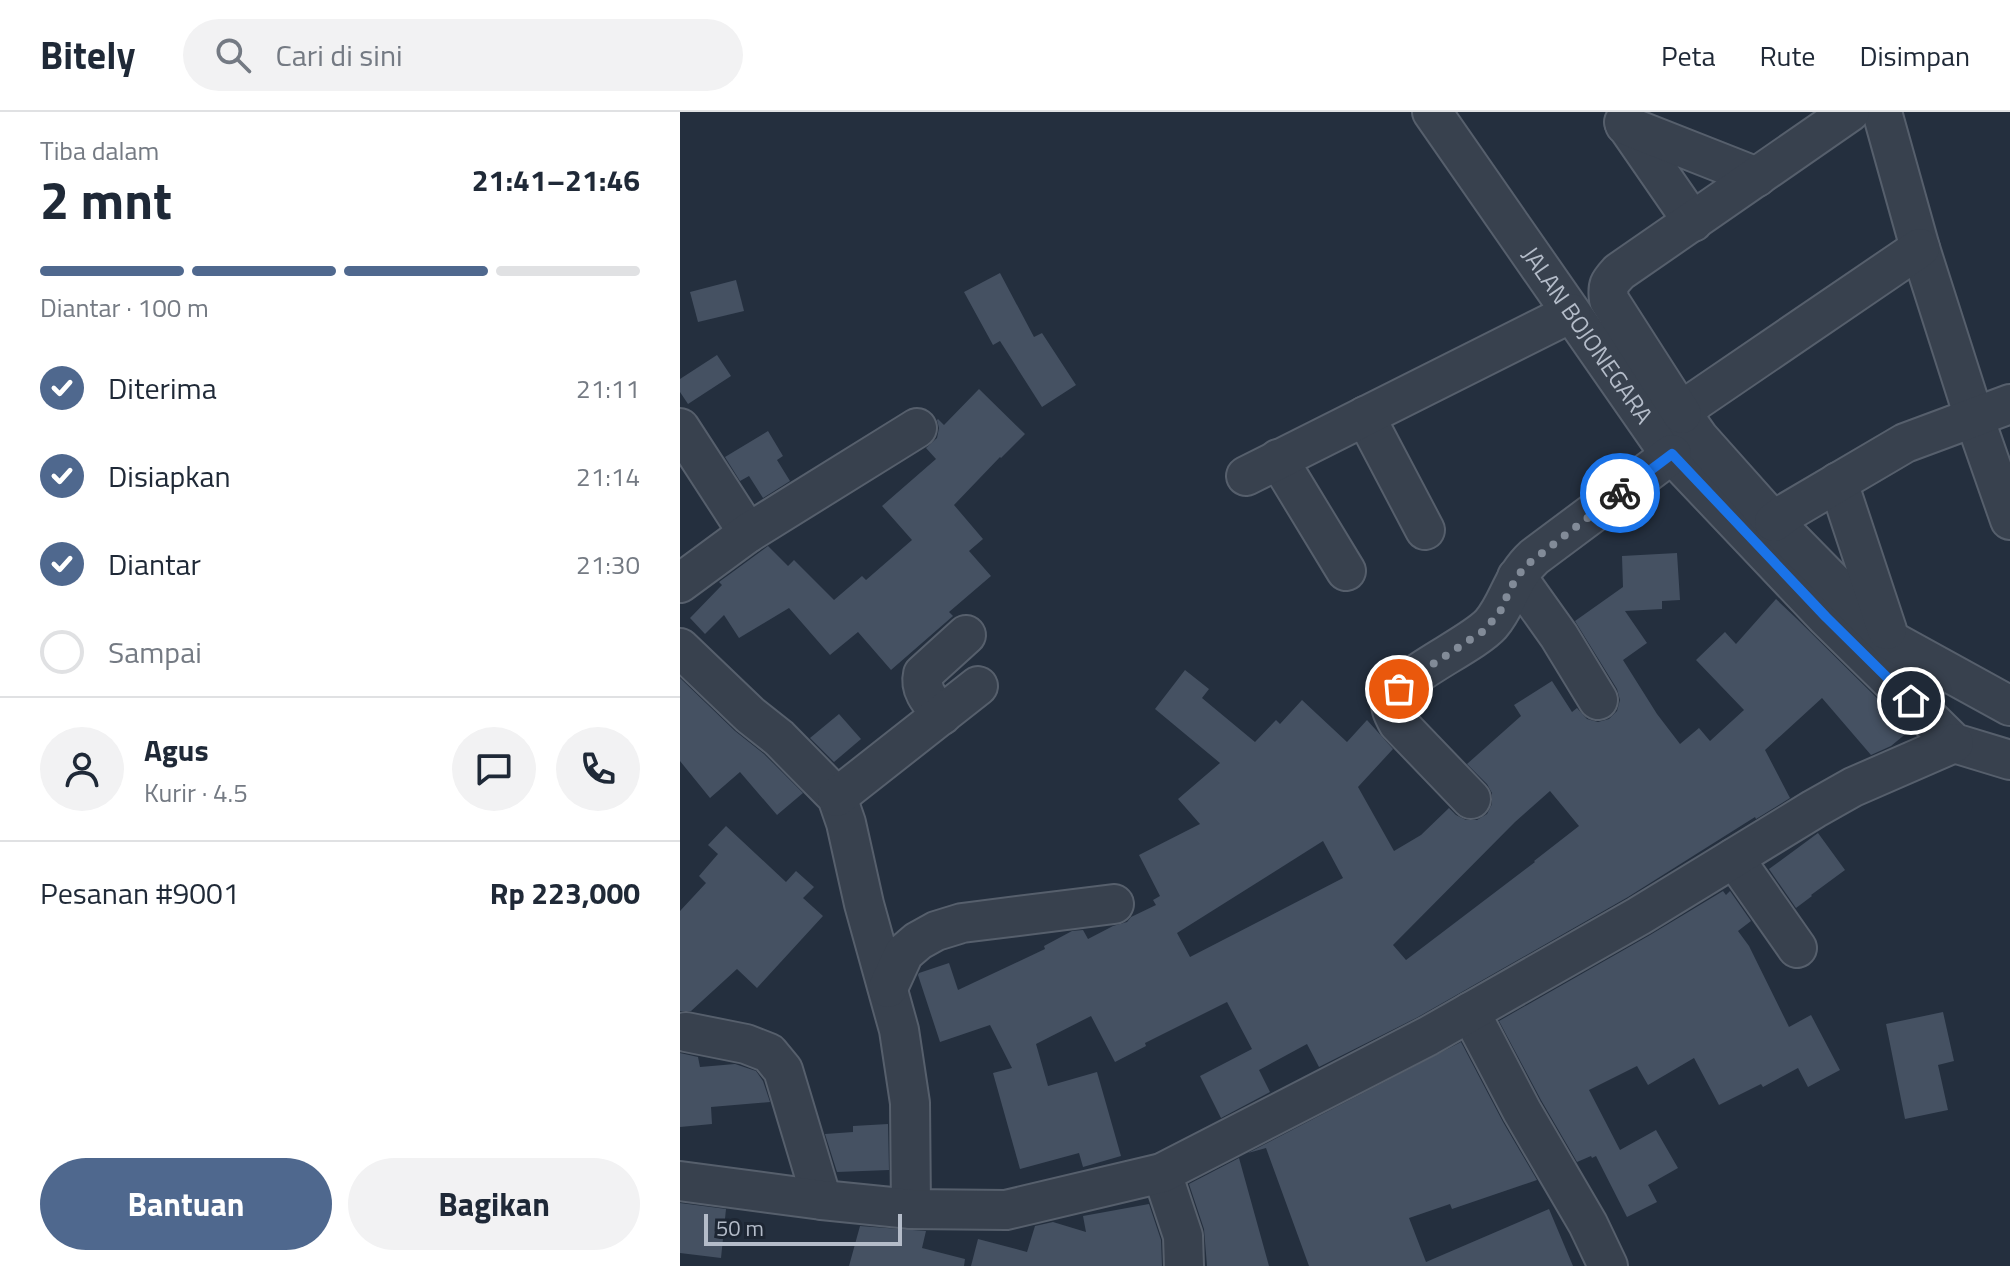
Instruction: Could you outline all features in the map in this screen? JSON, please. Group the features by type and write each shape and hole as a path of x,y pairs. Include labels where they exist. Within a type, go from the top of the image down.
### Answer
{"street":[{"name":"JALAN BOJONEGARA","path":"1432,112 1664,446 1826,617 1954,743 2010,760"},
{"path":"1850,112 1619,272 1607,287 1609,300 1699,438 1774,522 1890,640 2010,706"},
{"path":"1882,112 1920,248 2010,520"},
{"path":"1622,118 1757,177"},
{"path":"1622,118 1693,222"},
{"path":"1682,414 1697,400 1920,248"},
{"path":"1346,571 1262,468 1571,313"},
{"path":"1774,522 1905,443 2010,404"},
{"path":"1365,416 1425,530"},
{"path":"680,428 748,533"},
{"path":"680,583 748,533 917,428"},
{"path":"1471,799 1398,723 1391,711 1392,699 1410,679 1485,630 1501,610 1517,577 1534,557 1672,454"},
{"path":"1838,482 1890,640"},
{"path":"1517,577 1559,636 1598,700"},
{"path":"942,715 923,688 923,674 966,635"},
{"path":"680,648 750,715 779,738 837,797 899,1030 910,1103 911,1209"},
{"path":"837,797 978,686"},
{"path":"680,1181 911,1209 1006,1210 1162,1173 1428,1036 1639,916 1853,787 1954,743"},
{"path":"1734,858 1797,948"},
{"path":"888,988 904,953 936,931 962,923 1114,904"},
{"path":"1470,1012 1522,1111 1588,1224 1608,1266"},
{"path":"686,1032 746,1044 769,1053 783,1070 822,1200"},
{"path":"1162,1173 1183,1236 1184,1266"}],"building":[{"path":"1000,273 1034,337 1042,333 1076,385 1042,407 1000,341 993,345 964,292"},
{"path":"736,280 744,311 698,322 690,292"},
{"path":"717,355 731,376 688,404 680,392 680,379"},
{"path":"979,389 1025,434 954,505 983,539 969,551 991,576 949,612 953,616 891,670 858,632 830,655 789,608 739,638 724,615 705,634 690,618 722,585 719,582 768,546 788,566 794,560 834,600 862,576 866,580 912,540 882,506 936,459 926,448 937,438 937,420 944,425"},
{"path":"768,431 783,456 777,460 790,481 763,498 749,476 740,481 725,457"},
{"path":"1677,553 1680,600 1662,601 1662,609 1625,611 1647,643 1623,660 1680,744 1699,728 1710,741 1744,710 1696,660 1725,632 1736,644 1776,599 1908,732 1891,746 1871,755 1822,698 1765,750 1790,798 1628,897 1418,1017 1319,1067 1307,1044 1259,1070 1270,1092 1221,1118 1200,1076 1252,1049 1227,1002 1145,1043 1146,1046 1115,1062 1091,1016 1036,1044 1048,1086 1097,1072 1121,1156 1083,1167 1079,1153 1020,1169 993,1073 1012,1068 990,1025 940,1042 918,975 949,963 958,990 1045,949 1044,946 1072,931 1083,930 1088,939 1156,905 1153,900 1160,896 1139,855 1200,824 1178,799 1220,763 1155,709 1185,670 1209,689 1202,698 1255,742 1276,720 1280,724 1302,700 1347,742 1367,720 1393,749 1358,787 1394,851 1421,835 1449,808 1466,820 1477,820 1487,814 1492,804 1492,793 1467,764 1521,716 1514,705 1552,681 1572,712 1577,708 1587,719 1598,722 1609,719 1617,711 1620,700 1617,689 1575,621 1623,587 1622,556","holes":["1550,791 1579,826 1406,960 1393,945","1323,841 1343,878 1190,957 1177,933"]},
{"path":"680,678 803,793 777,815 740,772 710,798 680,761"},
{"path":"839,714 861,739 834,762 810,738"},
{"path":"726,826 786,882 796,871 814,887 803,898 823,916 757,988 737,969 691,1011 680,1011 680,911 706,883 699,876 718,854 708,845"},
{"path":"1818,833 1845,870 1796,908 1769,869"},
{"path":"1723,891 1726,895 1730,891 1751,921 1738,931 1749,946 1789,1027 1811,1015 1840,1070 1808,1087 1798,1068 1719,1105 1694,1058 1648,1085 1637,1066 1589,1090 1620,1150 1656,1130 1678,1168 1648,1185 1657,1202 1627,1217 1596,1156 1577,1162 1499,1021"},
{"path":"1943,1012 1954,1061 1938,1065 1948,1110 1905,1119 1886,1024"},
{"path":"1461,1042 1537,1180 1452,1209 1450,1204 1409,1218 1426,1262 1549,1209 1573,1266 1309,1266 1266,1148 1248,1153"},
{"path":"680,1053 698,1057 700,1067 735,1064 756,1071 770,1102 711,1107 712,1124 680,1127"},
{"path":"888,1124 889,1170 837,1172 825,1134 853,1132 853,1126"},
{"path":"1239,1158 1269,1266 1207,1266 1204,1229 1189,1184"},
{"path":"680,1203 726,1209 721,1258 680,1253"},
{"path":"1149,1204 1161,1240 1162,1266 971,1266 978,1239 1027,1252 1035,1226 1053,1222 1086,1232 1083,1216"},
{"path":"860,1226 926,1231 922,1248 965,1259 964,1266 849,1266"}],"way so far":[{"path":"1399,689 1485,630 1501,610 1524,567 1620,493"}],"route":[{"path":"1620,493 1672,454 1826,617 1911,701"}]}
